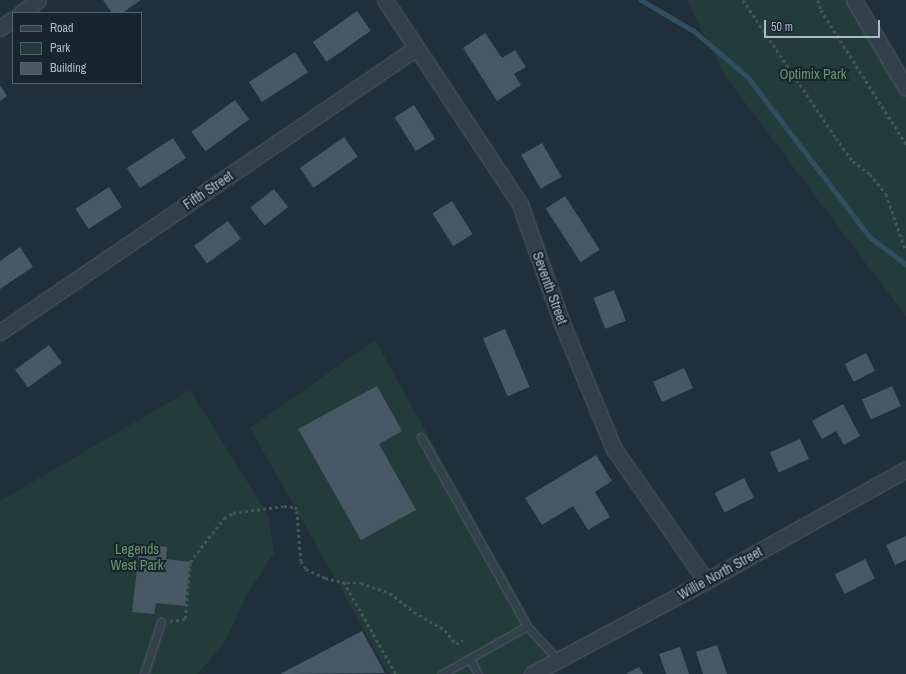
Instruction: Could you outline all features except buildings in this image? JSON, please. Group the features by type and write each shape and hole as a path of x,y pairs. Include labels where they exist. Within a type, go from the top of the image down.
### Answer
{"street":[{"path":"21,12 38,0"},
{"name":"Seventh Street","path":"385,0 520,204 563,326 614,449 706,581"},
{"path":"854,0 906,88"},
{"path":"0,28 12,19"},
{"name":"Fifth Street","path":"0,332 416,48"},
{"name":"Willie North Street","path":"532,674 706,581 906,469"}],"lane":[{"path":"421,436 527,626 558,660"},
{"path":"144,674 161,622"},
{"path":"442,674 470,660 527,626"},
{"path":"470,660 478,674"}],"path":[{"path":"743,0 836,138 853,161 870,174 886,194 906,251"},
{"path":"818,0 821,10 906,144"},
{"path":"186,619 190,562 224,518 233,514 284,506 295,507 301,561 306,569 325,578 343,582 361,583 390,593 414,612 446,630 456,644 463,640"},
{"path":"343,582 396,674"}],"green space":[{"name":"Optimix Park","path":"687,0 854,0 906,88 906,317 725,76"},
{"path":"375,340 554,662 532,674 389,674 250,428"},
{"name":"Legends West Park","path":"190,390 268,515 274,553 249,591 223,645 197,674 0,674 0,501"}],"waterway":[{"path":"641,0 694,31 748,77 870,237 906,264"}]}
